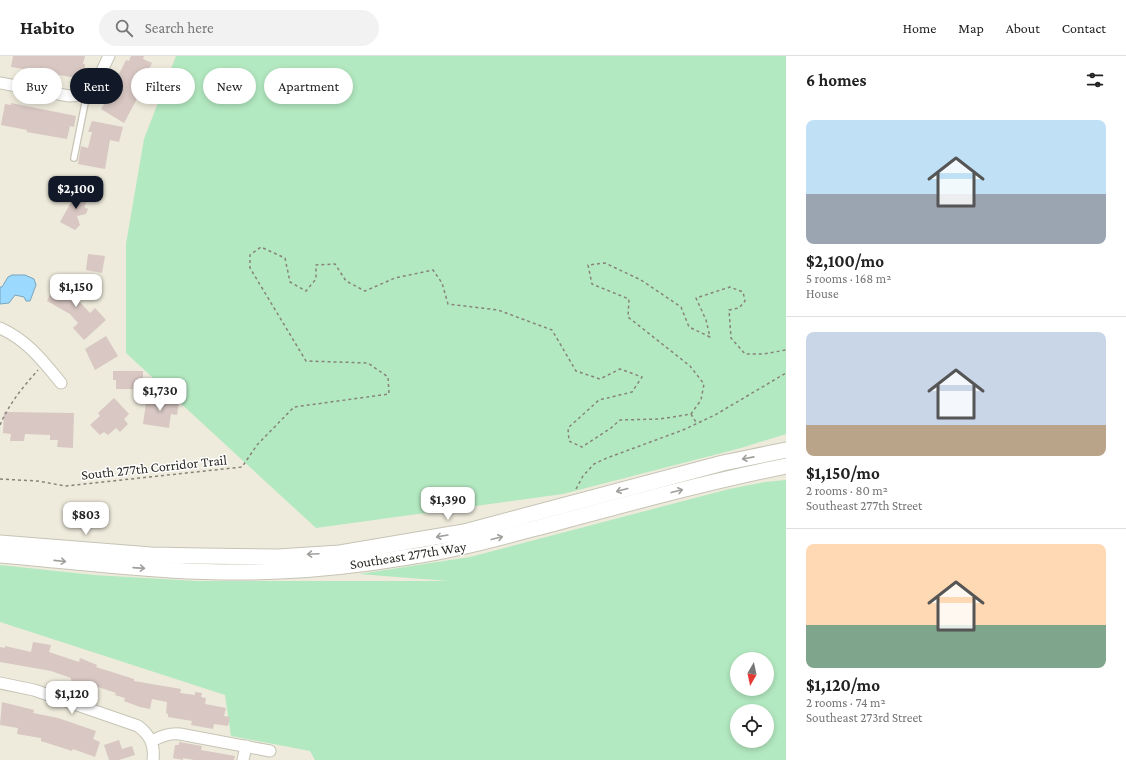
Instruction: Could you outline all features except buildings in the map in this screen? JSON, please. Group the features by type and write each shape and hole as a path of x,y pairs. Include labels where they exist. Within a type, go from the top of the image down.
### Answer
{"main road":[{"name":"Southeast 277th Way","path":"67,548 150,555 202,556 278,557 340,553 464,532 724,462 786,450"},
{"name":"Southeast 277th Way","path":"0,556 100,565 204,571 278,571 338,566 409,557 460,548 735,476 786,466"},
{"path":"0,534 67,548"},
{"path":"0,542 67,548"}],"street":[{"path":"103,68 109,56"},
{"path":"0,83 70,96"},
{"path":"0,328 17,336 32,348 61,383"},
{"path":"0,683 34,690 138,726 145,731 152,741 153,760"},
{"path":"152,741 171,733 270,751"},
{"path":"243,760 246,746"}],"lane":[{"path":"74,158 85,104"}],"path":[{"name":"South 277th Corridor Trail","path":"0,479 37,481 66,486 242,468 258,444 294,407 389,394 388,377 368,363 306,361 250,268 250,255 261,247 285,258 290,282 306,291 316,279 316,265 334,264 346,282 365,291 395,278 433,270 442,283 448,304 498,310 552,330 576,371 600,379 620,369 642,377 632,392 599,400 568,428 569,441 582,447 611,428 620,420 660,419 691,414"},
{"path":"697,424 691,414 700,400 704,384 690,366 628,317 629,299 592,284 588,265 605,263 641,280 681,307 689,327 710,337 706,320 696,298 730,287 743,292 746,301 739,308 729,310 731,338 745,354 763,354 786,350"},
{"path":"0,425 6,410 17,394 44,363"},
{"path":"569,504 583,476 594,464 697,424 786,373"}],"green space":[{"path":"176,56 786,56 786,434 741,448 563,494 316,528 126,353 126,244 144,139 157,104 195,104 195,68 171,68"},
{"path":"786,480 786,760 315,760 310,751 231,736 225,695 0,622 0,565 94,575 197,581 448,581 359,574 470,557 729,489 765,482"}],"water":[{"path":"12,275 25,275 34,279 36,285 30,301 26,301 24,297 15,295 9,303 0,304 0,287 2,287 8,277"}]}
